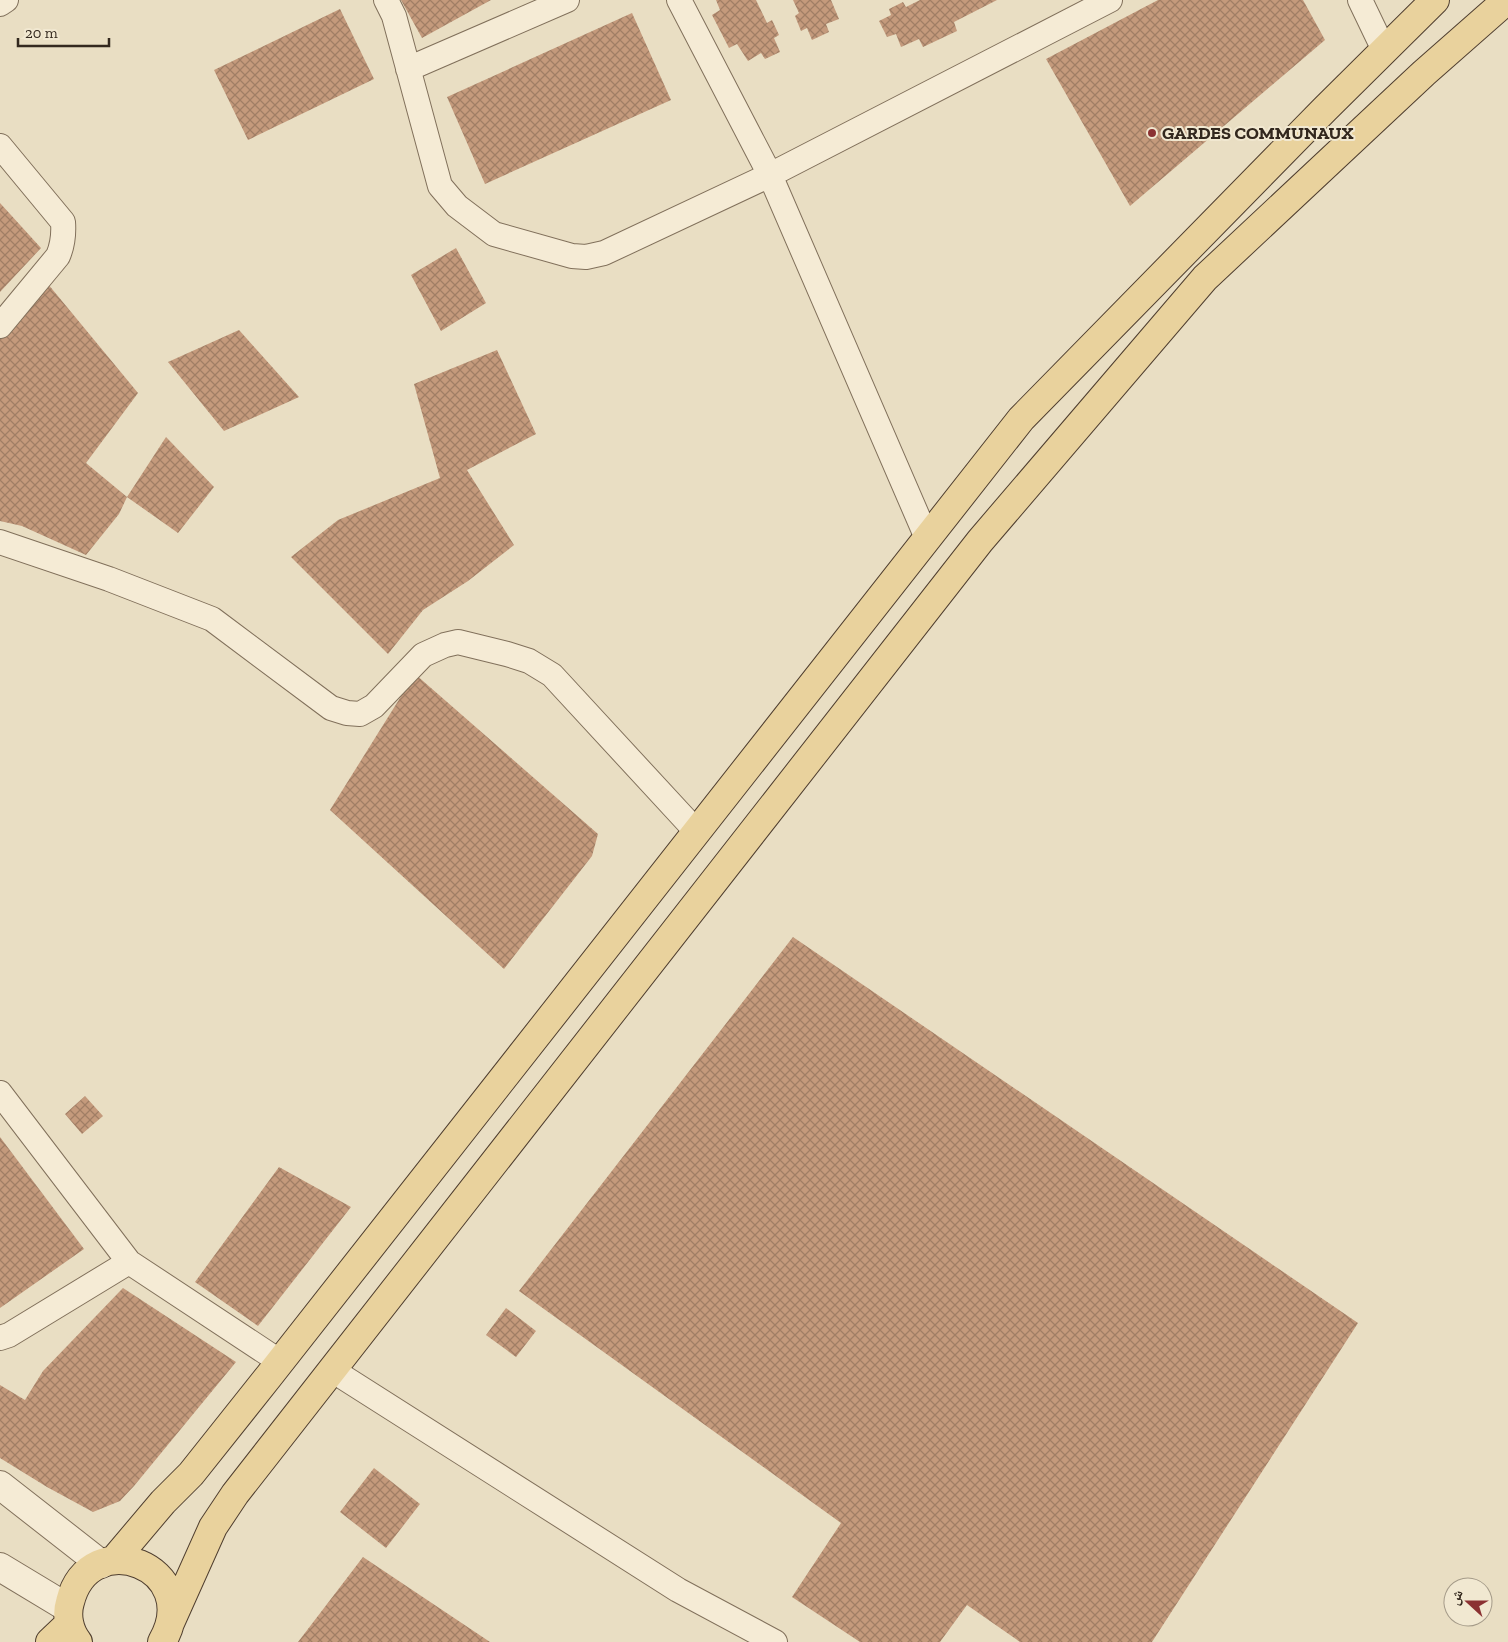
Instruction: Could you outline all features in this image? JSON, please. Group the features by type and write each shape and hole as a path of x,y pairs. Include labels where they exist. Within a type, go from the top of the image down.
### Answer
{"main road":[{"path":"66,1629 73,1590 83,1575 108,1562 191,1474 1021,419 1434,0"},
{"path":"166,1632 213,1527 235,1494 980,541 1205,278 1424,73 1507,0"},
{"path":"108,1562 132,1561 149,1568 162,1580 170,1596 172,1614 166,1632"}],"street":[{"path":"0,4 6,0"},
{"path":"386,0 394,16 440,186 457,206 494,234 572,256 586,257 604,253 770,175 1110,0"},
{"path":"408,69 567,0"},
{"path":"678,0 770,175 927,538"},
{"path":"1360,0 1384,50"},
{"path":"0,146 63,222 64,235 58,256 0,326"},
{"path":"0,542 109,579 212,619 331,708 347,712 360,714 374,706 423,655 445,645 458,642 529,661 552,675 696,831"},
{"path":"0,1092 129,1262 279,1361"},
{"path":"0,1338 9,1335 129,1262"},
{"path":"332,1370 678,1590 775,1642"},
{"path":"0,1485 108,1562"},
{"path":"0,1567 66,1629"}],"building":[{"path":"401,0 491,0 422,38"},
{"path":"716,0 756,0 767,23 772,20 779,35 774,38 780,52 765,59 761,53 748,61 737,44 729,48 712,15 720,10"},
{"path":"793,0 831,0 839,19 826,24 829,32 812,40 807,28 801,31 795,16 799,13"},
{"path":"920,0 997,0 954,22 957,31 923,47 919,39 901,47 896,34 887,37 879,21 891,15 889,9 903,2 906,7"},
{"name":"GARDES COMMUNAUX","path":"1158,0 1303,0 1325,40 1130,206 1046,59"},
{"path":"340,9 374,79 248,140 214,70"},
{"path":"632,13 671,100 485,184 447,97"},
{"path":"0,203 41,248 0,292"},
{"path":"456,248 486,303 441,331 411,275"},
{"path":"43,278 138,393 86,463 127,497 119,514 86,555 22,526 0,521 0,335"},
{"path":"239,330 299,397 224,431 168,362"},
{"path":"497,350 536,434 467,470 514,545 468,581 423,610 388,654 291,557 338,520 440,478 414,384"},
{"path":"166,437 214,487 178,533 127,497"},
{"path":"415,674 598,834 592,856 504,969 330,810"},
{"path":"793,937 1358,1323 1152,1642 1020,1642 967,1605 940,1642 860,1642 792,1597 841,1523 519,1291"},
{"path":"85,1096 103,1116 82,1134 65,1114"},
{"path":"0,1137 84,1249 0,1308"},
{"path":"279,1167 351,1207 258,1326 195,1282"},
{"path":"123,1288 236,1362 120,1501 93,1512 0,1458 0,1385 25,1400 43,1371"},
{"path":"506,1308 536,1331 516,1357 486,1335"},
{"path":"374,1468 420,1504 386,1548 340,1512"},
{"path":"363,1557 490,1642 298,1642"}],"place":[{"name":"GARDES COMMUNAUX","path":"1152,133"}]}
